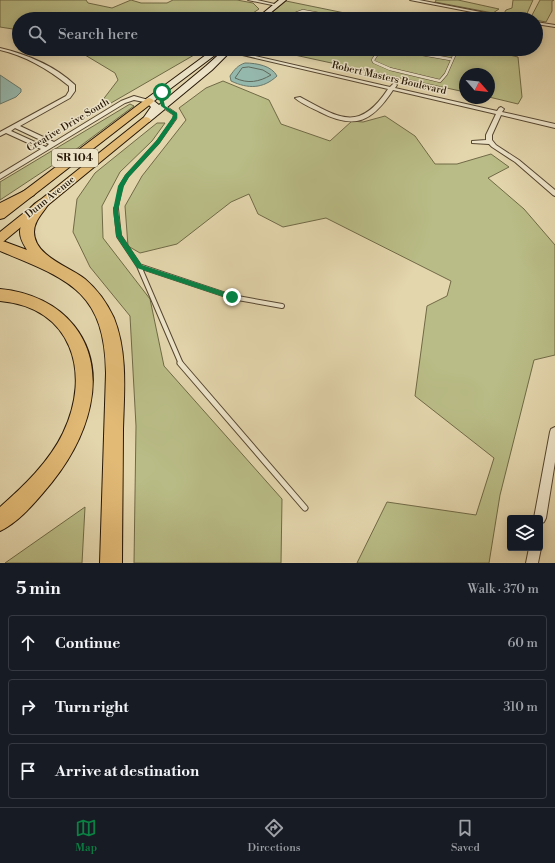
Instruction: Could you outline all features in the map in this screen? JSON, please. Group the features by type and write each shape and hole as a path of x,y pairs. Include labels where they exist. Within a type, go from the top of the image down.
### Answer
{"highway":[{"path":"0,209 30,192"},
{"path":"43,203 30,221 27,236 33,250 45,262"},
{"path":"0,245 45,262 74,278 91,293 100,306 107,323 113,346 114,379 111,563"},
{"path":"0,295 15,296 35,302 57,316 78,344 84,371 84,391 80,412 61,454 34,487 0,520"}],"main road":[{"path":"268,12 283,0"},
{"name":"Dunn Avenue","path":"0,215 162,92 214,56"},
{"name":"Dunn Avenue","path":"0,238 209,68 218,56"},
{"path":"162,92 161,98 163,106"},
{"path":"146,120 154,110 155,106 149,102"}],"street":[{"path":"250,0 276,5"},
{"path":"412,0 477,12"},
{"path":"543,24 555,26"},
{"path":"0,49 12,52"},
{"path":"0,134 68,97 72,91 72,85 53,71 27,56"},
{"name":"Robert Masters Boulevard","path":"251,56 393,86"},
{"name":"Robert Masters Boulevard","path":"267,56 500,111 555,126"},
{"path":"298,98 331,115 343,118 358,119 373,112 393,86"},
{"name":"Creative Drive South","path":"0,177 123,102 134,98 149,102"},
{"path":"500,111 489,140 494,146 518,162 555,194"},
{"name":"Robert Masters Boulevard","path":"500,111 555,121"},
{"path":"15,126 54,144"},
{"path":"7,131 46,149"},
{"path":"474,142 491,142"},
{"path":"541,515 555,432"},
{"path":"532,563 534,551"}],"lane":[{"path":"376,56 373,60 374,62 390,69 432,80 440,80 444,78 452,56"},
{"path":"433,56 450,59"},
{"path":"163,106 175,114 175,118 158,142 127,176 121,186 117,201 116,218 119,236 139,266 180,363 305,508"},
{"path":"139,266 232,297 282,306"}],"green space":[{"path":"0,0 86,0 88,3 112,8 131,0 141,3 167,3 173,0 237,0 253,3 259,9 254,12 12,12 12,29 0,27"},
{"path":"436,0 458,0 499,9 494,12 488,12 435,2"},
{"path":"513,0 533,0 528,12 505,12 512,8"},
{"path":"540,0 554,0 552,1 552,11 546,22 543,21 543,12 534,12"},
{"path":"286,1 340,12 273,12"},
{"path":"87,56 192,56 92,114 118,80 115,73"},
{"path":"299,56 514,56 518,57 522,97 518,104 495,98 495,68 459,68 459,91"},
{"path":"223,81 269,100 281,124 330,141 352,121 363,122 385,116 415,136 435,164 457,164 491,154 509,167 488,178 524,209 555,245 555,355 534,360 500,495 489,563 357,563 387,502 476,515 494,458 415,396 427,306 447,296 451,281 326,218 283,227 258,214 249,194 231,202 177,244 140,253 128,246 125,206 142,176 186,120 179,108 206,88"},
{"path":"130,104 134,106 71,153 0,200 0,182"},
{"path":"157,123 165,123 152,141 120,172 102,206 103,238 150,299 164,366 282,499 281,563 134,563 136,426 130,316 90,267 73,232 77,199 95,173"},
{"path":"85,507 82,563 5,563"}],"water":[{"path":"245,63 268,67 277,76 266,83 255,86 237,84 231,81 230,76 233,72 238,66"},
{"path":"0,75 21,89 21,92 16,97 0,104"}],"route":[{"path":"162,92 161,98 163,106 175,114 175,118 158,142 127,176 121,186 118,194 116,210 119,236 139,266 232,297"}]}
